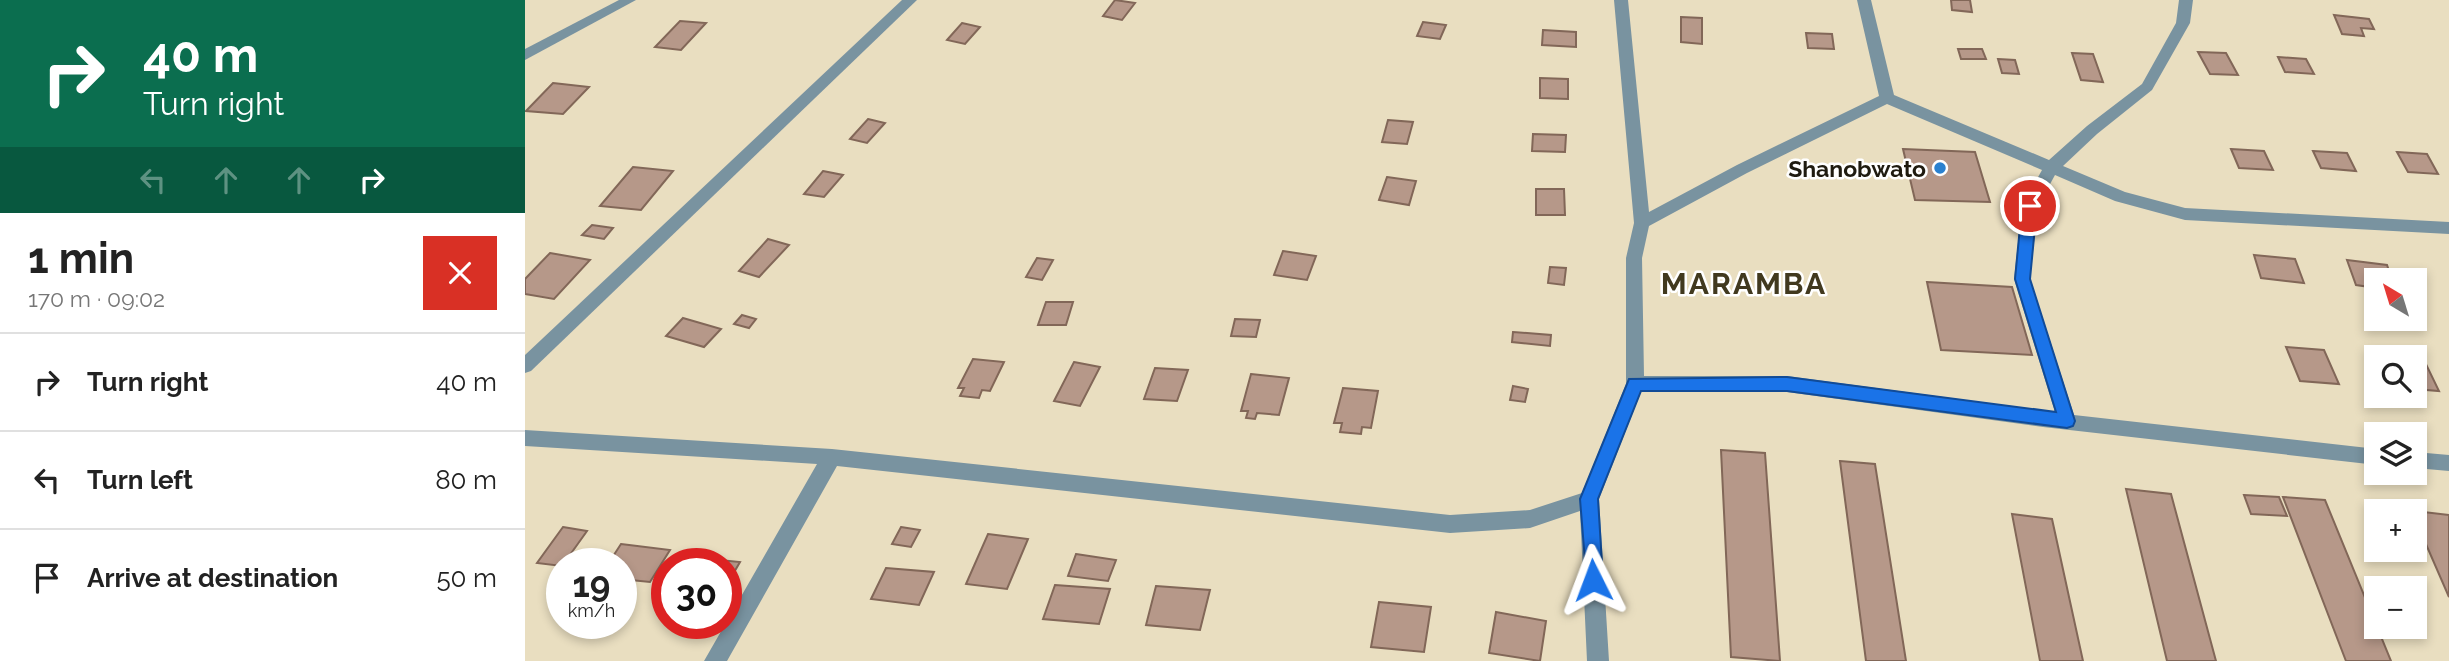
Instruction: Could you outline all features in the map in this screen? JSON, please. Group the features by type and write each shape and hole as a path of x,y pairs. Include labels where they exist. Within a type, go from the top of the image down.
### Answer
{"street":[{"path":"525,55 629,0"},
{"path":"525,366 910,0"},
{"path":"1598,661 1589,499 1635,384 1634,258 1642,223 1621,0"},
{"path":"1864,0 1887,98"},
{"path":"2067,421 2022,279 2030,206 2052,167 2092,130 2147,88 2183,23 2186,0"},
{"path":"1642,223 1742,169 1887,98 2122,197 2185,214 2449,229"},
{"path":"1635,384 1787,384 2067,421 2364,455"},
{"path":"525,438 832,457 1450,524 1530,519 1589,499"},
{"path":"715,661 832,457"},
{"path":"2427,461 2449,463"}],"building":[{"path":"1115,0 1135,3 1122,20 1103,16"},
{"path":"1951,0 1970,0 1972,12 1952,10"},
{"path":"2334,15 2369,19 2374,29 2361,28 2364,36 2342,34"},
{"path":"1681,17 1702,18 1702,44 1681,42"},
{"path":"680,21 706,23 681,50 655,47"},
{"path":"1423,22 1446,25 1440,39 1417,36"},
{"path":"962,23 980,27 965,44 947,40"},
{"path":"1543,30 1576,32 1576,47 1542,45"},
{"path":"1806,33 1832,34 1834,49 1808,48"},
{"path":"1958,49 1982,49 1986,59 1961,59"},
{"path":"2198,52 2226,53 2238,75 2210,74"},
{"path":"2072,53 2093,54 2103,82 2081,80"},
{"path":"2278,57 2306,59 2314,74 2285,72"},
{"path":"1998,59 2015,60 2019,74 2002,73"},
{"path":"1540,78 1568,79 1568,99 1540,98"},
{"path":"553,83 589,87 563,114 526,111"},
{"path":"868,119 885,123 867,143 850,139"},
{"path":"1388,120 1413,122 1407,144 1382,142"},
{"path":"1533,134 1566,135 1565,152 1532,151"},
{"path":"1903,149 1975,152 1990,202 1915,200"},
{"path":"2231,149 2264,151 2273,170 2239,168"},
{"path":"2313,151 2347,153 2356,171 2321,168"},
{"path":"2397,152 2427,154 2438,174 2408,172"},
{"path":"633,167 673,171 641,210 600,206"},
{"path":"823,171 843,175 824,197 804,194"},
{"path":"1387,177 1416,181 1409,205 1379,200"},
{"path":"1536,189 1564,189 1565,215 1536,215"},
{"path":"592,225 613,228 604,239 582,235"},
{"path":"768,239 789,245 759,277 739,271"},
{"path":"1283,251 1316,256 1307,280 1274,275"},
{"path":"550,253 590,260 554,299 525,294 525,279"},
{"path":"2254,255 2295,259 2304,283 2261,278"},
{"path":"1037,258 1053,260 1042,280 1026,277"},
{"path":"2347,260 2387,265 2388,268 2364,268 2364,286 2356,285"},
{"path":"1550,267 1566,268 1564,285 1548,283"},
{"path":"1927,282 2012,287 2032,355 1941,350"},
{"path":"1046,302 1073,302 1066,325 1038,325"},
{"path":"742,315 756,319 749,328 734,324"},
{"path":"683,318 721,329 704,347 666,336"},
{"path":"1235,319 1260,320 1256,337 1231,336"},
{"path":"1513,332 1551,335 1550,346 1512,342"},
{"path":"2286,347 2324,350 2339,384 2300,381"},
{"path":"973,359 1004,362 990,391 982,390 979,398 960,396 964,388 958,388"},
{"path":"1074,362 1100,367 1080,406 1054,401"},
{"path":"2427,366 2439,391 2427,390"},
{"path":"1155,368 1188,370 1177,401 1144,399"},
{"path":"1251,374 1289,378 1279,415 1257,413 1255,419 1246,418 1248,411 1241,411"},
{"path":"1513,386 1528,389 1525,402 1510,400"},
{"path":"1343,388 1378,391 1371,428 1362,427 1361,434 1340,432 1342,423 1334,423"},
{"path":"1721,450 1765,453 1780,661 1731,657"},
{"path":"1840,461 1875,464 1906,661 1866,661"},
{"path":"2126,489 2171,494 2216,661 2167,661"},
{"path":"2244,495 2279,497 2287,516 2251,514"},
{"path":"2283,497 2325,500 2364,595 2364,639 2382,639 2391,661 2346,661"},
{"path":"2427,512 2449,515 2449,597 2427,547"},
{"path":"2012,514 2052,519 2083,661 2040,661"},
{"path":"563,527 587,531 575,548 548,548"},
{"path":"901,527 920,530 911,547 892,544"},
{"path":"988,534 1028,539 1007,589 966,584"},
{"path":"621,544 654,548 651,548 650,582 637,581 637,548 618,548"},
{"path":"546,551 546,564 537,563"},
{"path":"1076,554 1116,560 1108,581 1068,576"},
{"path":"886,568 934,572 919,605 871,599"},
{"path":"1055,585 1110,589 1099,624 1043,619"},
{"path":"1156,586 1210,590 1200,630 1146,625"},
{"path":"1379,602 1431,607 1424,652 1371,647"},
{"path":"1496,612 1546,621 1540,661 1489,653"}],"place":[{"name":"Shanobwato","path":"1940,168"}],"district":[{"name":"MARAMBA","path":"1744,283"}],"route":[{"path":"1593,580 1589,499 1635,384 1787,384 2067,421 2022,279 2030,206"}]}
